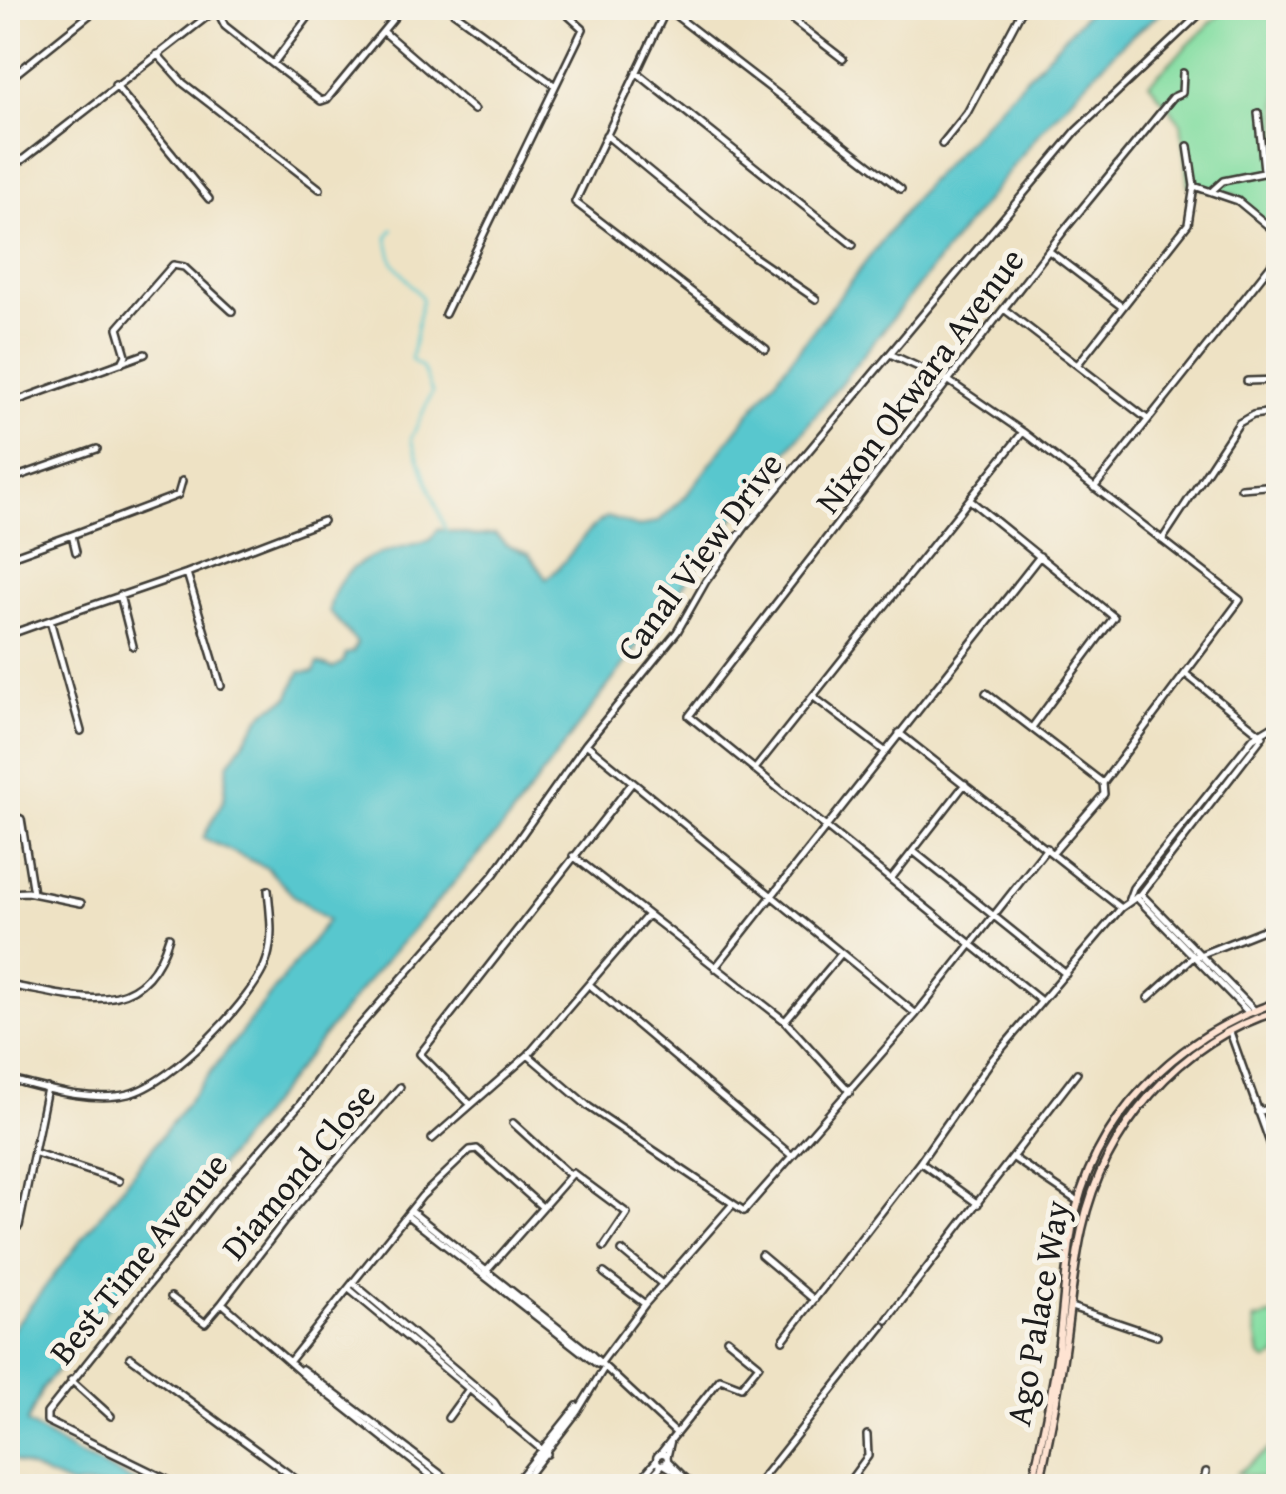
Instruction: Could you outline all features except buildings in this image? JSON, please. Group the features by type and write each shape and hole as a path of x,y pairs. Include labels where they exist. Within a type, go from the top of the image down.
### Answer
{"main road":[{"name":"Ago Palace Way","path":"1032,1486 1053,1386 1078,1202 1103,1144 1154,1074 1197,1040 1251,1011 1278,1002"},
{"name":"Ago Palace Way","path":"1040,1486 1081,1231 1108,1155 1154,1089 1189,1058 1230,1032 1278,1012"}],"street":[{"path":"8,80 98,8"},
{"path":"8,171 115,85 221,8"},
{"path":"221,8 226,26 321,101 402,8"},
{"path":"272,64 315,8"},
{"path":"448,8 555,86"},
{"path":"445,314 582,30 560,8"},
{"path":"766,349 576,202 666,8 902,189"},
{"path":"779,8 843,59"},
{"path":"942,144 967,113 1023,8"},
{"name":"Canal View Drive","path":"256,1154 301,1103 340,1047 494,874 586,744 677,632 706,581 745,527 1076,131 1206,8"},
{"path":"384,32 474,110"},
{"path":"157,54 183,83 320,189"},
{"path":"636,72 853,246"},
{"name":"Nixon Okwara Avenue","path":"755,770 690,714 1049,251 1173,96 1182,93 1182,73"},
{"path":"115,85 209,199"},
{"path":"1258,113 1264,170"},
{"path":"606,135 741,246 816,299"},
{"path":"1078,364 1188,224 1194,186 1188,146"},
{"path":"1213,190 1223,180 1278,170"},
{"path":"1194,186 1238,201 1278,234"},
{"path":"1049,251 1121,306"},
{"path":"1094,488 1278,256"},
{"path":"122,362 126,355 118,328 173,265 184,267 232,311"},
{"path":"1004,308 1146,418"},
{"path":"8,404 145,354"},
{"path":"528,1055 589,1106 732,1205 746,1209 916,1014 992,917 1104,794 1103,783 1240,600 1023,432 949,381 890,354"},
{"path":"1247,381 1278,380"},
{"path":"1162,540 1239,423 1253,414 1278,411"},
{"path":"1023,432 755,770 1041,1000"},
{"path":"8,480 98,449"},
{"path":"8,558 178,496 182,481"},
{"path":"1241,488 1278,485"},
{"path":"971,501 1114,617 1033,726"},
{"path":"8,635 323,521"},
{"path":"72,536 76,552"},
{"path":"715,968 830,828 899,733 1040,556"},
{"path":"187,573 221,686"},
{"path":"120,595 133,646"},
{"path":"50,620 81,731"},
{"path":"1187,675 1263,736"},
{"path":"986,693 1103,783"},
{"path":"815,698 886,752"},
{"path":"783,1340 920,1162 991,1061 1263,736 1278,724"},
{"path":"899,733 1120,908"},
{"path":"586,744 916,1014"},
{"path":"469,1103 420,1054 632,784"},
{"path":"891,879 965,784"},
{"path":"8,814 20,819 33,893"},
{"path":"913,851 1066,974"},
{"path":"572,856 784,1021 850,1092"},
{"path":"8,1079 102,1096 128,1094 153,1086 194,1056 266,964 271,927 268,890"},
{"path":"8,894 33,893 80,902"},
{"path":"1134,894 1251,1011"},
{"path":"432,1139 528,1055 592,986 648,916"},
{"path":"1148,998 1195,957 1278,924"},
{"path":"8,984 102,1001 118,998 156,971 169,937"},
{"path":"784,1021 841,954"},
{"path":"592,986 791,1155"},
{"path":"1230,1032 1278,1165"},
{"path":"756,1486 979,1205 1076,1074"},
{"name":"Diamond Close","path":"400,1087 293,1210 222,1303 402,1448"},
{"path":"19,1226 47,1088"},
{"path":"1258,1112 1278,1106"},
{"path":"513,1122 571,1175"},
{"path":"290,1361 438,1179 474,1149 541,1206"},
{"path":"36,1153 118,1181"},
{"name":"Best Time Avenue","path":"180,1486 48,1422 47,1413 256,1154"},
{"path":"1015,1158 1078,1202"},
{"path":"920,1162 979,1205"},
{"path":"484,1273 541,1206 571,1175 578,1173 628,1214 604,1247"},
{"path":"517,1486 580,1404 645,1304 732,1205"},
{"path":"409,1214 602,1366 671,1423 675,1432"},
{"path":"622,1252 662,1284"},
{"path":"761,1256 814,1299"},
{"path":"604,1273 645,1304"},
{"path":"351,1286 544,1452"},
{"path":"351,1286 494,1402 509,1424"},
{"path":"171,1297 205,1324 222,1303"},
{"path":"1071,1307 1157,1336"},
{"path":"643,1486 662,1460 675,1432 720,1379 741,1388 759,1366 728,1339"},
{"path":"130,1357 306,1486"},
{"path":"71,1380 110,1416"},
{"path":"448,1418 470,1389"},
{"path":"846,1486 868,1456 867,1434"},
{"path":"402,1448 444,1486"},
{"path":"402,1448 456,1486"},
{"path":"662,1460 695,1486"},
{"path":"635,1486 662,1460"},
{"path":"1202,1486 1206,1472"}],"green space":[{"path":"1226,8 1278,8 1278,241 1236,195 1188,185 1181,123 1149,83"},
{"path":"1278,1314 1278,1355 1267,1361 1260,1356 1254,1320"},
{"path":"1278,1443 1274,1481 1237,1473"}],"water":[{"path":"1092,8 1167,8 1125,41 1040,132 719,537 504,826 370,978 42,1389 27,1423 77,1454 144,1486 72,1486 8,1458 8,1335 328,920 294,896 267,868 203,838 224,799 228,764 265,711 288,698 300,672 314,672 318,663 333,668 353,652 357,643 329,611 342,579 366,560 430,540 438,529 476,536 495,534 506,545 529,554 546,579 590,530 607,517 639,527 659,521 685,497 921,190"}],"waterway":[{"path":"393,229 387,237 393,262 422,298 411,360 422,367 432,392 411,439 446,531"}]}
